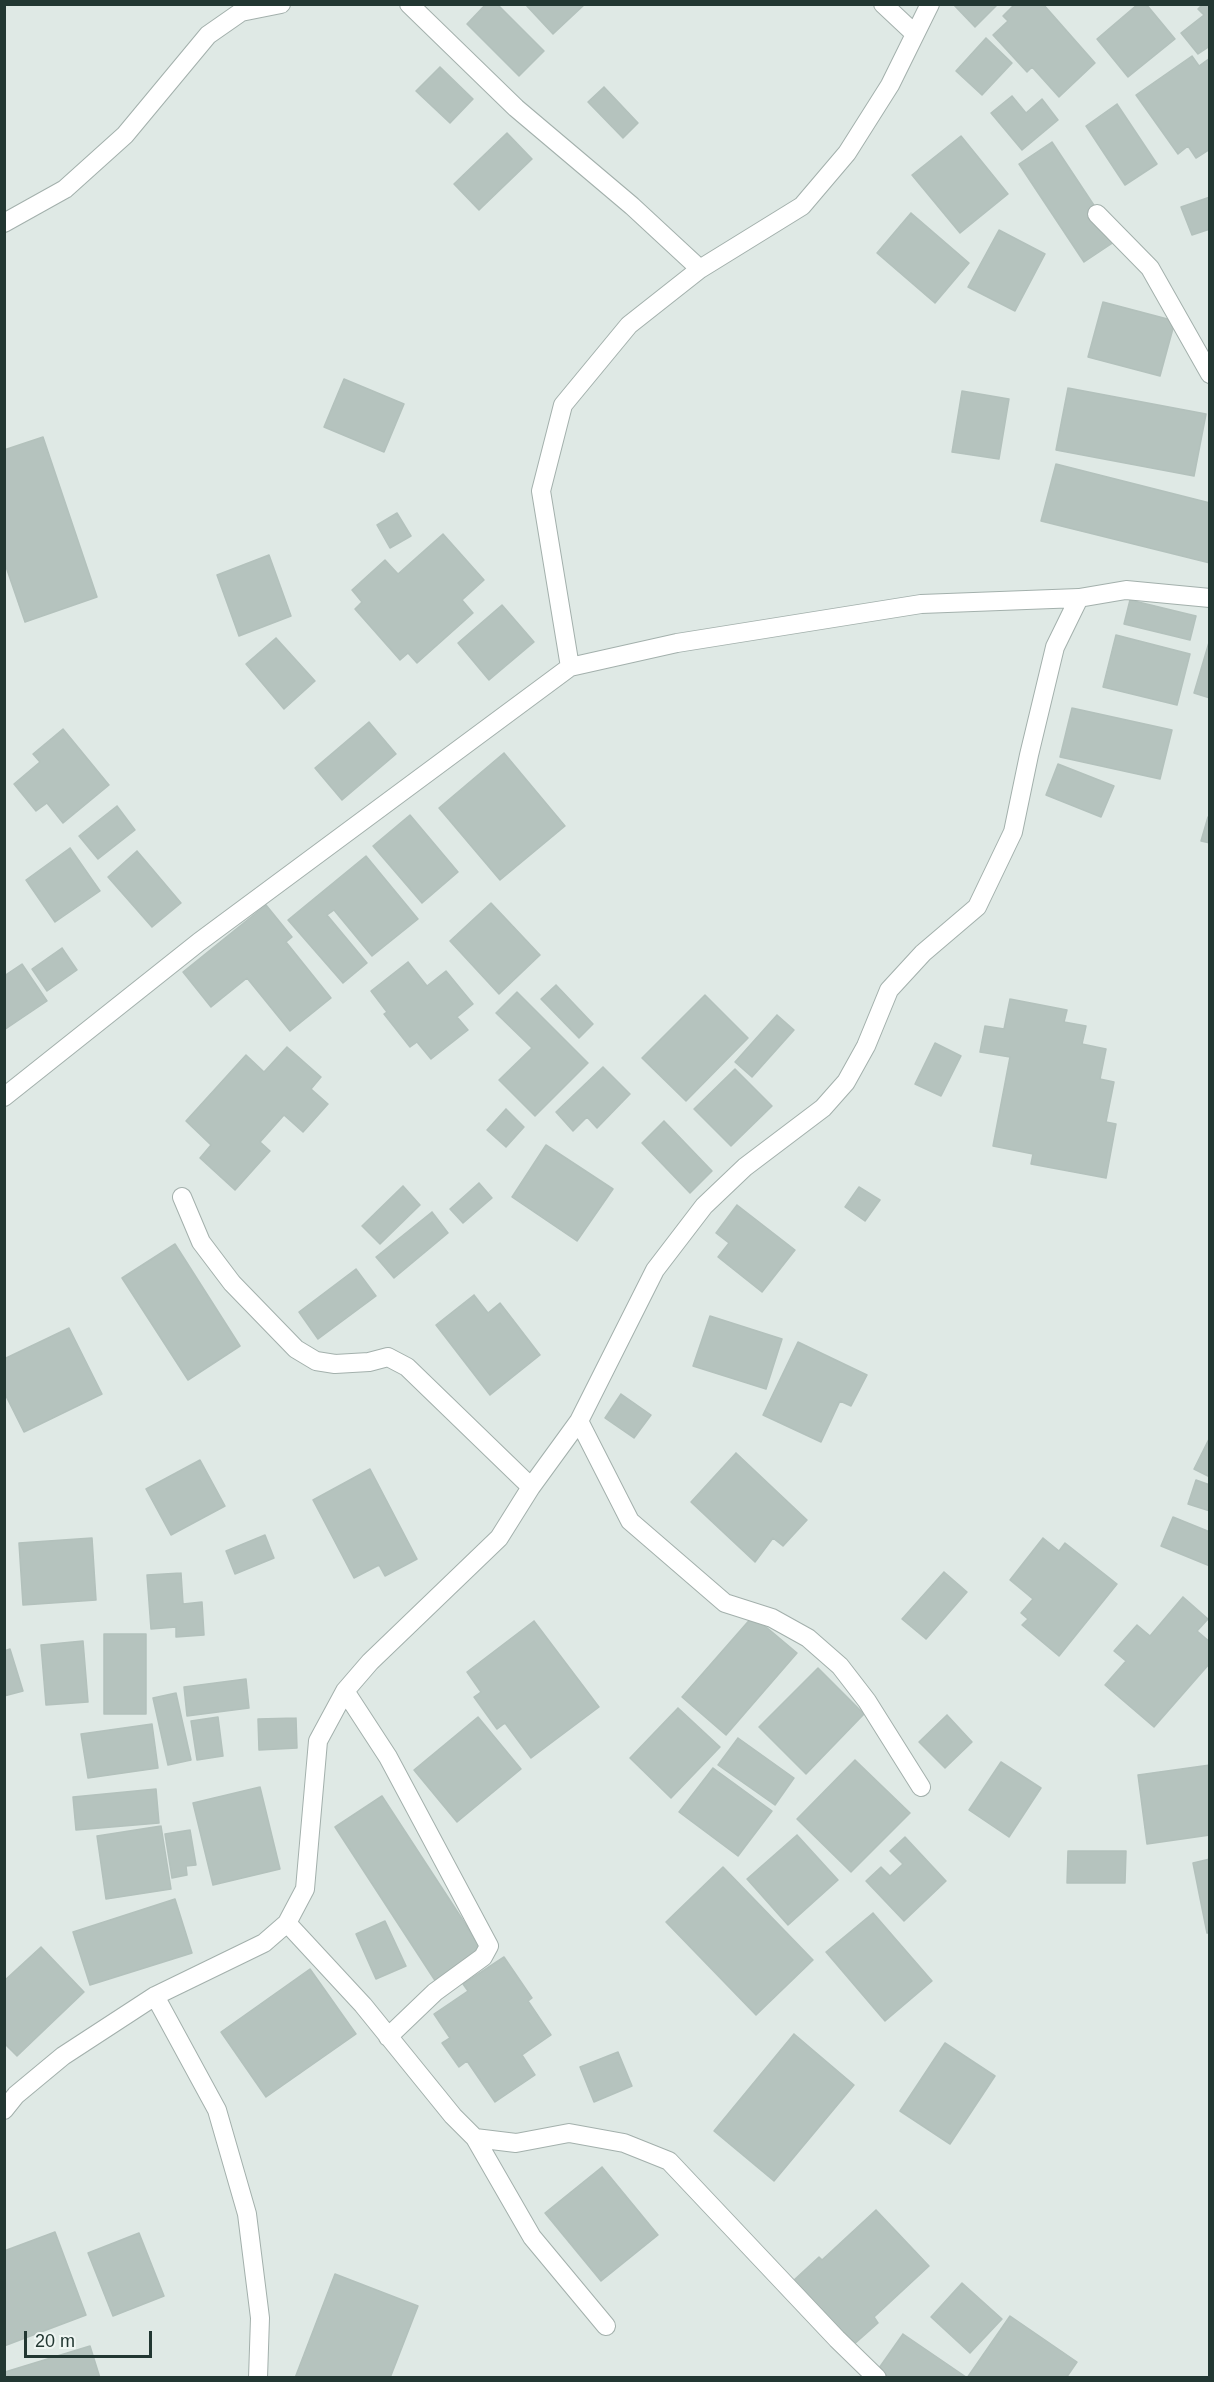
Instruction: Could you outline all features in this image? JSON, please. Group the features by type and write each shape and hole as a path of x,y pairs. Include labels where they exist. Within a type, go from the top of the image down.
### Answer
{"street":[{"path":"4,223 65,189 125,135 208,35 241,12 281,4"},
{"path":"410,4 516,108 632,206 700,270"},
{"path":"883,4 915,34"},
{"path":"570,667 541,491 563,405 629,325 700,270 802,206 847,153 890,85 930,4"},
{"path":"1097,214 1150,268 1209,374"},
{"path":"4,1097 199,942 570,667 677,643 921,604 1079,598 1126,590 1209,598"},
{"path":"4,2110 16,2095 63,2056 155,1996 264,1943 287,1923 305,1889 318,1741 345,1691 370,1662 499,1538 531,1486 579,1420 655,1270 704,1206 745,1167 824,1108 846,1082 866,1046 889,990 923,953 976,907 1013,832 1055,647 1079,598"},
{"path":"182,1197 201,1242 232,1283 296,1349 316,1361 335,1364 369,1362 388,1357 407,1367 531,1486"},
{"path":"579,1420 630,1521 725,1603 772,1618 808,1638 840,1666 867,1701 921,1787"},
{"path":"345,1691 388,1757 489,1946 483,1956 435,1992 388,2037"},
{"path":"287,1923 474,2138 532,2237 606,2326"},
{"path":"155,1996 217,2110 247,2214 260,2318 258,2378"},
{"path":"474,2138 516,2143 569,2133 624,2143 669,2161 837,2339 878,2378"}],"building":[{"path":"486,4 497,4 544,51 519,76 467,24"},
{"path":"525,4 585,4 553,34"},
{"path":"953,4 998,4 975,27"},
{"path":"1015,4 1043,4 1095,63 1059,97 1032,67 1027,72 993,35 1008,21 1003,16"},
{"path":"1138,4 1146,4 1175,39 1128,77 1097,39"},
{"path":"1203,4 1210,4 1210,46 1198,54 1181,33 1204,15 1198,9"},
{"path":"986,38 1012,63 982,95 956,71"},
{"path":"1192,56 1199,66 1210,58 1210,149 1196,158 1188,146 1178,154 1136,95"},
{"path":"440,67 473,99 450,123 416,91"},
{"path":"604,87 638,123 623,138 588,102"},
{"path":"1012,96 1026,113 1042,99 1058,120 1022,150 991,113"},
{"path":"1117,104 1157,164 1125,185 1086,126"},
{"path":"507,133 532,159 479,210 454,184"},
{"path":"961,136 1008,194 960,233 912,175"},
{"path":"1052,142 1117,240 1084,262 1019,164"},
{"path":"1210,197 1210,229 1192,235 1181,207"},
{"path":"911,213 969,263 935,303 877,253"},
{"path":"999,230 1045,254 1015,311 968,287"},
{"path":"1103,302 1175,321 1160,376 1088,357"},
{"path":"344,379 404,404 384,452 324,427"},
{"path":"1068,388 1206,414 1194,476 1056,450"},
{"path":"962,391 1009,399 999,459 952,452"},
{"path":"43,437 97,597 25,622 4,561 4,450"},
{"path":"1056,464 1210,503 1210,563 1041,521"},
{"path":"397,513 411,536 390,548 377,525"},
{"path":"443,534 484,580 462,600 473,613 417,663 408,653 400,660 355,609 362,602 352,590 385,560 398,574"},
{"path":"269,555 291,616 239,636 217,575"},
{"path":"1130,600 1196,616 1190,640 1124,624"},
{"path":"502,605 534,642 489,680 458,643"},
{"path":"1116,635 1190,654 1177,705 1103,687"},
{"path":"276,638 315,681 284,709 246,664"},
{"path":"1210,639 1210,698 1194,693"},
{"path":"1072,708 1172,730 1160,779 1060,757"},
{"path":"369,722 396,754 342,800 315,768"},
{"path":"63,729 109,785 63,823 47,803 36,811 14,784 40,762 33,754"},
{"path":"504,753 565,826 500,880 439,808"},
{"path":"1058,764 1114,786 1101,817 1046,795"},
{"path":"117,806 135,830 98,859 79,836"},
{"path":"410,815 458,872 422,903 373,846"},
{"path":"1208,817 1210,818 1210,843 1201,841"},
{"path":"70,848 100,891 55,922 26,880"},
{"path":"137,851 181,903 152,927 108,877"},
{"path":"366,856 418,919 372,956 334,910 327,915 367,963 343,983 288,920"},
{"path":"491,903 540,955 499,994 450,941"},
{"path":"266,905 292,937 286,942 331,998 290,1031 247,978 211,1007 183,972"},
{"path":"62,948 77,970 47,991 32,969"},
{"path":"408,962 427,986 446,971 473,1004 457,1017 468,1030 431,1059 417,1042 410,1047 384,1014 387,1012 371,991"},
{"path":"22,964 47,1001 4,1030 4,976"},
{"path":"556,985 593,1024 579,1038 541,999"},
{"path":"517,992 588,1063 535,1116 499,1080 532,1048 496,1013"},
{"path":"705,995 748,1038 686,1101 642,1058"},
{"path":"1010,999 1067,1010 1064,1022 1086,1026 1082,1044 1106,1049 1100,1079 1114,1082 1106,1122 1116,1124 1106,1178 1031,1164 1033,1154 993,1146 1010,1057 980,1052 985,1026 1004,1029"},
{"path":"777,1015 794,1030 752,1077 735,1062"},
{"path":"935,1043 961,1056 941,1096 915,1084"},
{"path":"287,1047 321,1077 311,1089 328,1104 303,1132 284,1115 260,1142 270,1151 235,1190 200,1158 211,1145 186,1121 246,1055 264,1072"},
{"path":"603,1067 630,1094 597,1128 587,1117 573,1131 556,1112"},
{"path":"735,1069 772,1106 731,1146 694,1109"},
{"path":"506,1109 524,1127 506,1147 487,1130"},
{"path":"664,1121 712,1171 690,1193 642,1143"},
{"path":"546,1145 613,1189 577,1241 512,1197"},
{"path":"479,1183 492,1198 463,1223 450,1209"},
{"path":"403,1186 420,1205 380,1244 362,1226"},
{"path":"859,1187 880,1200 865,1221 845,1207"},
{"path":"737,1205 795,1250 762,1292 718,1257 729,1243 716,1233"},
{"path":"432,1212 448,1233 394,1278 376,1257"},
{"path":"175,1244 240,1346 188,1380 122,1278"},
{"path":"356,1269 376,1296 318,1339 299,1312"},
{"path":"474,1295 488,1313 500,1303 540,1355 490,1395 436,1325"},
{"path":"710,1316 782,1339 766,1389 693,1366"},
{"path":"69,1328 102,1394 24,1432 4,1392 4,1359"},
{"path":"798,1342 867,1375 851,1406 840,1401 821,1442 763,1415"},
{"path":"621,1394 651,1415 634,1438 605,1418"},
{"path":"1210,1437 1210,1477 1194,1469"},
{"path":"736,1453 807,1520 783,1546 773,1538 755,1562 691,1502"},
{"path":"200,1460 225,1506 171,1535 146,1489"},
{"path":"370,1469 417,1559 385,1576 379,1565 354,1578 313,1500"},
{"path":"1196,1480 1210,1485 1210,1511 1188,1504"},
{"path":"1173,1517 1210,1532 1210,1566 1161,1546"},
{"path":"265,1535 274,1558 235,1574 226,1551"},
{"path":"92,1538 96,1600 23,1605 19,1543"},
{"path":"1043,1538 1059,1551 1065,1543 1117,1584 1059,1656 1022,1625 1028,1619 1021,1613 1033,1599 1010,1580"},
{"path":"944,1572 967,1592 926,1639 902,1619"},
{"path":"181,1573 183,1604 202,1602 204,1635 176,1637 176,1627 151,1629 147,1575"},
{"path":"1183,1597 1208,1619 1197,1631 1210,1642 1210,1663 1154,1727 1105,1685 1126,1661 1114,1651 1137,1625 1150,1636"},
{"path":"753,1616 797,1653 726,1735 682,1697"},
{"path":"534,1621 599,1707 531,1758 505,1723 497,1729 474,1697 481,1692 467,1672"},
{"path":"104,1634 146,1634 146,1714 104,1714"},
{"path":"83,1641 88,1702 46,1705 41,1645"},
{"path":"10,1649 23,1691 4,1696 4,1651"},
{"path":"818,1668 864,1714 806,1774 759,1727"},
{"path":"246,1679 249,1708 187,1716 184,1687"},
{"path":"176,1693 191,1760 168,1765 153,1698"},
{"path":"678,1708 720,1747 671,1798 630,1758"},
{"path":"947,1715 972,1742 945,1768 919,1742"},
{"path":"218,1717 223,1756 197,1760 191,1721"},
{"path":"478,1717 521,1769 457,1822 414,1770"},
{"path":"296,1718 297,1748 259,1750 258,1719"},
{"path":"152,1724 158,1768 88,1778 81,1734"},
{"path":"738,1738 794,1778 775,1805 718,1765"},
{"path":"855,1760 910,1813 851,1872 797,1819"},
{"path":"1001,1762 1041,1788 1009,1837 969,1810"},
{"path":"1210,1765 1210,1835 1147,1844 1138,1775"},
{"path":"713,1768 772,1811 738,1856 679,1812"},
{"path":"260,1787 280,1869 213,1885 193,1803"},
{"path":"156,1789 159,1823 76,1830 73,1797"},
{"path":"382,1796 483,1951 436,1982 335,1827"},
{"path":"161,1826 171,1889 106,1899 97,1836"},
{"path":"190,1830 196,1865 186,1866 187,1875 172,1878 165,1834"},
{"path":"797,1835 838,1880 788,1925 747,1879"},
{"path":"905,1837 946,1881 904,1921 866,1881 881,1867 890,1876 903,1864 890,1851"},
{"path":"1068,1851 1126,1851 1125,1883 1067,1883"},
{"path":"1210,1859 1210,1933 1207,1933 1193,1863"},
{"path":"723,1867 813,1960 756,2015 666,1922"},
{"path":"175,1899 192,1953 90,1985 73,1932"},
{"path":"873,1913 932,1981 885,2021 826,1952"},
{"path":"385,1921 406,1966 376,1979 356,1934"},
{"path":"41,1947 84,1992 17,2056 4,2043 4,1981"},
{"path":"504,1957 532,1998 528,2001 551,2035 522,2055 535,2075 495,2102 467,2061 459,2067 442,2043 450,2038 434,2014 468,1991 463,1984"},
{"path":"310,1969 356,2034 266,2097 221,2032"},
{"path":"794,2034 854,2085 774,2181 714,2131"},
{"path":"945,2043 995,2076 950,2144 900,2111"},
{"path":"618,2052 632,2086 594,2102 580,2067"},
{"path":"602,2167 658,2235 601,2281 545,2213"},
{"path":"876,2210 929,2266 874,2317 878,2323 852,2346 793,2281 819,2257 822,2260"},
{"path":"55,2232 86,2315 4,2346 4,2251"},
{"path":"139,2233 164,2296 113,2316 88,2253"},
{"path":"335,2274 418,2306 390,2378 295,2378"},
{"path":"962,2283 1002,2319 970,2353 931,2317"},
{"path":"1010,2316 1077,2362 1066,2378 967,2378"},
{"path":"903,2334 966,2377 872,2378"},
{"path":"90,2346 100,2378 6,2378 5,2372"}]}
